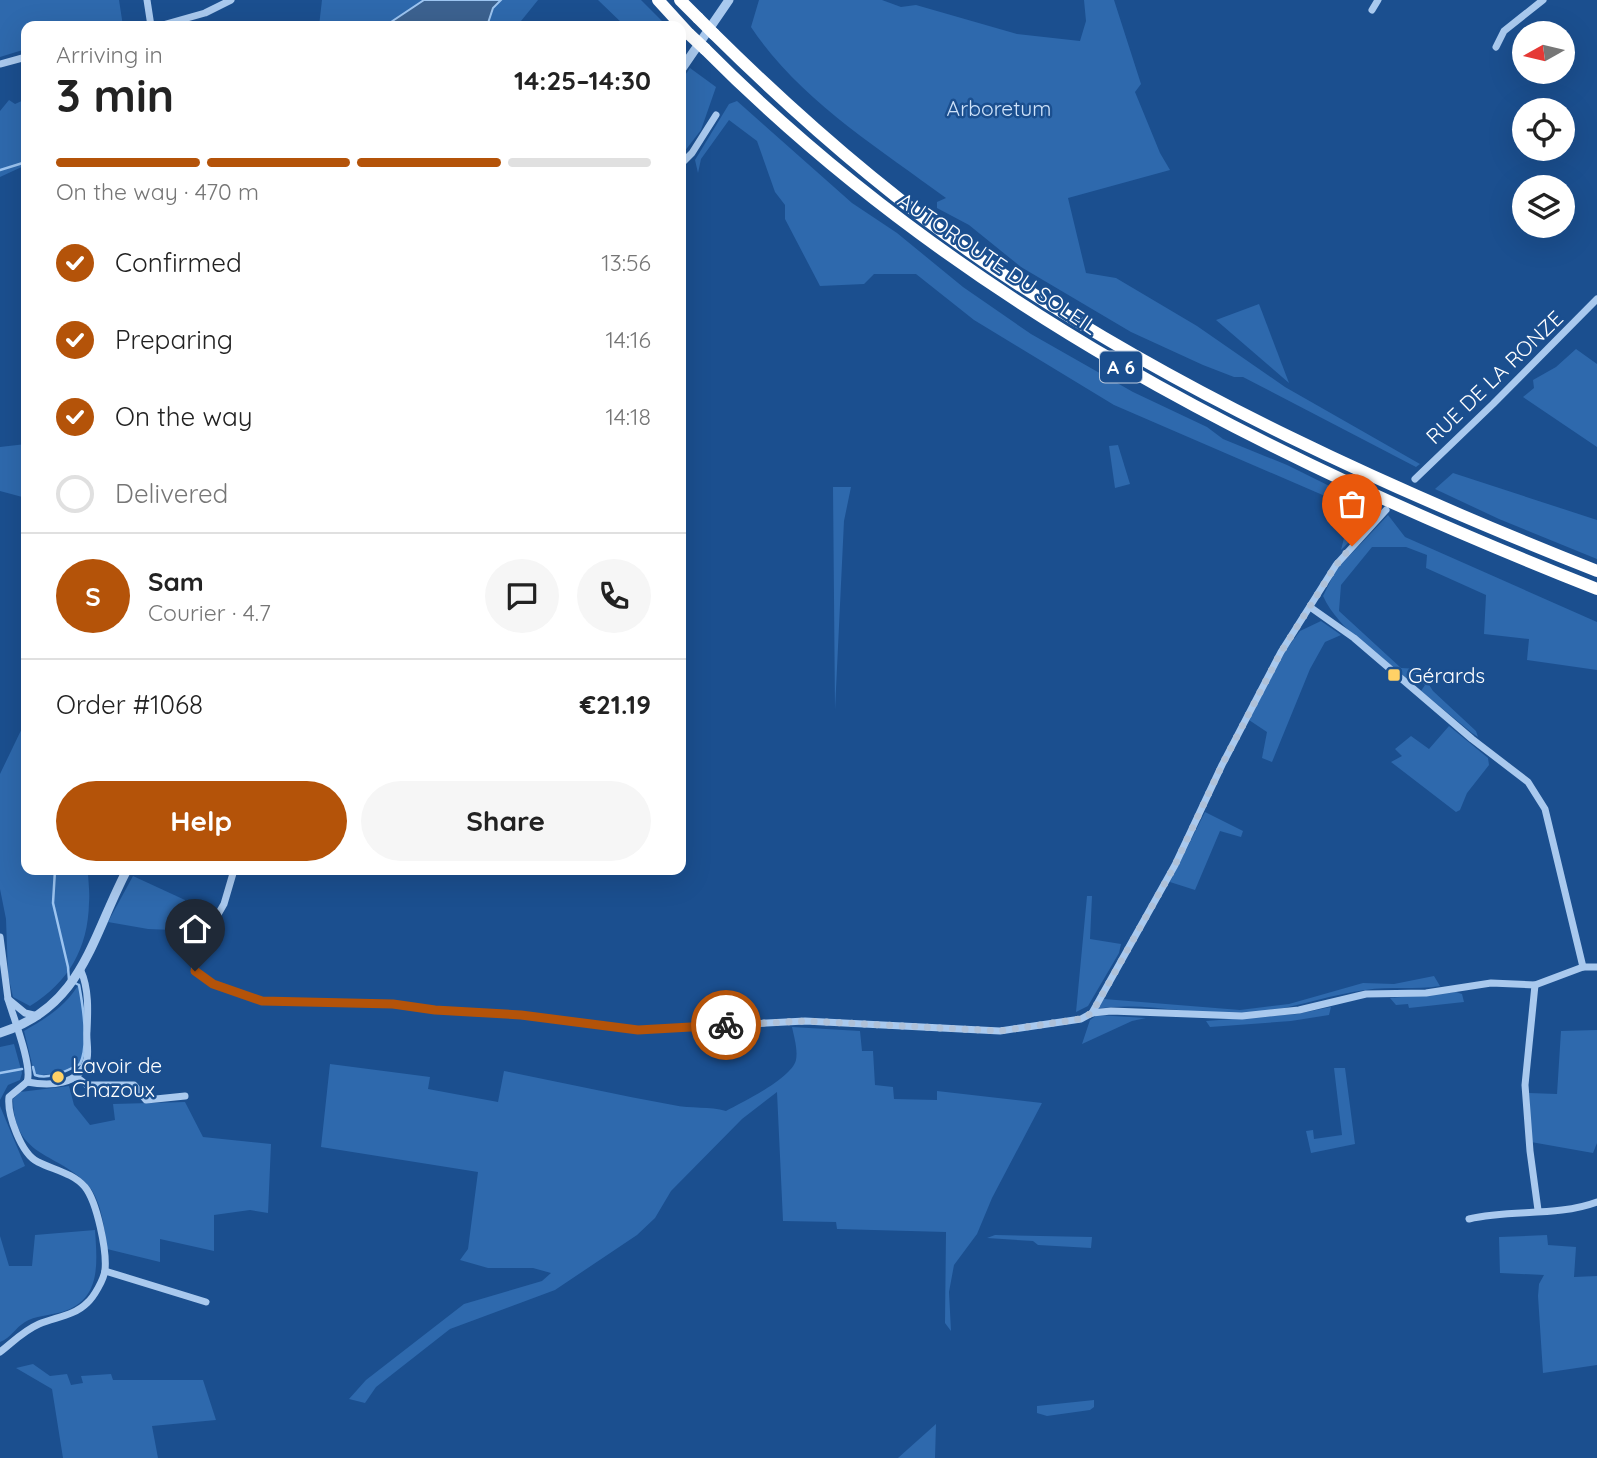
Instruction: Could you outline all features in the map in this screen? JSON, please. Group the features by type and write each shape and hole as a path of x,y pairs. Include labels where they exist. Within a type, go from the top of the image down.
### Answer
{"highway":[{"name":"AUTOROUTE DU SOLEIL","path":"657,0 677,21"},
{"name":"AUTOROUTE DU SOLEIL","path":"680,0 698,18 708,40 785,126 879,205 987,284 1080,343 1224,422 1304,462 1496,548 1597,589"},
{"name":"AUTOROUTE DU SOLEIL","path":"686,30 708,40 890,192 997,270 1134,355 1308,445 1492,528 1597,571"}],"street":[{"path":"147,0 150,21"},
{"path":"177,21 205,13 231,0"},
{"path":"1372,10 1378,0"},
{"path":"1496,47 1504,31 1543,0"},
{"path":"686,64 708,40 725,1"},
{"path":"0,64 21,58"},
{"path":"686,159 716,115"},
{"name":"RUE DE LA RONZE","path":"1415,479 1597,299"},
{"path":"1092,1013 1175,865 1222,765 1275,663 1336,565 1386,510"},
{"path":"1310,607 1354,638 1472,739 1528,782 1545,809 1583,967"},
{"path":"0,1033 38,1016 75,979 125,875"},
{"path":"233,875 224,904 194,956 193,964 201,977 262,1001 393,1004 435,1010 521,1015 638,1030 806,1021 1000,1031 1080,1019 1092,1013 1124,1011 1225,1017 1299,1010 1366,994 1426,993 1491,983 1535,985 1583,967 1597,967"},
{"path":"0,937 8,999 29,1077 27,1082 9,1097 10,1119 31,1157 69,1175 85,1188 94,1204 105,1271 88,1303 69,1315 41,1323 21,1333 0,1352"},
{"path":"27,1082 58,1084 83,1069 88,1056 86,982 75,979"},
{"path":"1535,985 1525,1085 1538,1210"},
{"path":"8,999 25,1013 38,1016"},
{"path":"75,1076 87,1085 134,1085 146,1100 185,1096"},
{"path":"1469,1219 1488,1214 1581,1208 1597,1202"},
{"path":"105,1271 206,1302"}],"green space":[{"path":"0,0 119,0 122,21 21,21 21,51 0,57"},
{"path":"322,0 538,0 521,21 320,21"},
{"path":"598,0 641,0 662,21 620,21"},
{"name":"Arboretum","path":"759,0 882,0 901,7 916,5 1017,34 1080,41 1086,21 1084,0 1114,0 1141,84 1135,92 1160,153 1170,170 1068,198 1086,273 1116,278 1197,326 1285,387 1420,464 1416,467 1243,377 1234,377 1203,365 1131,332 1021,267 969,225 937,208 937,202 946,198 841,120 792,77 751,27"},
{"path":"690,68 716,87 701,130 686,150 686,74"},
{"path":"9,100 15,104 21,101 21,167 0,177 0,111"},
{"path":"737,101 852,203 897,233 963,287 1031,334 1133,392 1207,427 1223,439 1287,465 1380,511 1341,550 1344,538 1362,512 1114,405 974,320 916,274 874,274 864,284 820,286 785,219 785,205 775,192 757,141 729,120 701,159 698,173 695,160 729,104"},
{"path":"1259,304 1289,383 1216,320"},
{"path":"1576,349 1597,364 1597,447 1523,397 1534,388 1533,380 1556,367"},
{"path":"21,445 21,497 0,491 0,447"},
{"path":"1118,445 1130,484 1115,488 1109,446"},
{"path":"1453,473 1597,520 1597,559 1499,519 1435,489"},
{"path":"833,487 851,487 844,521 835,710"},
{"path":"1388,515 1405,537 1597,622 1597,670 1527,660 1529,639 1484,634 1486,595 1426,568 1427,555 1406,547 1372,547 1341,585 1339,611 1401,668 1419,669 1433,691 1476,731 1478,737 1472,733 1421,691 1425,685 1413,674 1408,679 1361,642 1339,620 1323,596 1336,570"},
{"path":"1321,621 1341,635 1325,642 1310,669 1272,762 1262,758 1267,732 1249,720 1286,650 1300,631"},
{"path":"1449,726 1488,758 1489,765 1467,793 1460,810 1456,812 1391,762 1402,756 1395,749 1411,736 1429,749"},
{"path":"21,730 21,875 88,875 88,919 80,949 66,975 44,997 30,1006 13,997 8,975 6,919 0,889 0,774"},
{"path":"1205,812 1243,831 1241,837 1220,831 1195,890 1170,882"},
{"path":"133,876 185,900 174,930 148,929 108,922"},
{"path":"1087,896 1092,896 1090,939 1121,944 1119,953 1088,1006 1076,1012"},
{"path":"1434,976 1440,986 1365,990 1254,1013 1221,1014 1150,1007 1097,1009 1104,999 1240,1010 1289,1004 1363,983 1394,984"},
{"path":"80,982 85,1035 80,1065 64,1072 35,1076 24,1031 62,1005"},
{"path":"1456,992 1462,994 1464,1002 1409,1008 1408,1004 1396,1005 1390,998"},
{"path":"1331,1007 1329,1015 1291,1021 1210,1027 1206,1021 1297,1014"},
{"path":"1097,1015 1146,1018 1132,1021 1082,1044 1090,1020"},
{"path":"792,1027 860,1031 862,1051 873,1051 875,1085 893,1087 894,1099 937,1100 937,1091 1042,1103 992,1198 977,1234 954,1265 949,1292 951,1331 945,1323 946,1232 837,1229 836,1222 783,1221 777,1092 742,1119 671,1191 655,1218 637,1235 555,1290 450,1329 376,1387 365,1403 349,1399 366,1380 464,1304 542,1281 551,1273 533,1268 488,1268 460,1260 468,1249 478,1172 321,1147 330,1064 430,1077 428,1089 498,1102 504,1071 673,1105 726,1111 766,1089 792,1067 796,1060 796,1043"},
{"path":"1597,1030 1597,1143 1593,1153 1531,1142 1529,1093 1557,1094 1561,1031"},
{"path":"14,1044 22,1073 20,1080 8,1085 0,1100 0,1047"},
{"path":"1334,1068 1345,1068 1355,1144 1311,1153 1306,1131 1313,1130 1314,1139 1342,1135"},
{"path":"69,1086 74,1105 90,1125 115,1120 113,1104 185,1102 203,1137 271,1144 268,1213 250,1210 214,1215 214,1251 160,1239 160,1262 107,1249 101,1214 91,1189 73,1172 28,1143 15,1118 13,1099 20,1092"},
{"path":"0,1106 25,1166 0,1178"},
{"path":"95,1230 96,1267 91,1289 84,1299 62,1312 29,1320 0,1342 0,1236 9,1266 32,1266 35,1235"},
{"path":"995,1235 1092,1237 1091,1248 987,1238"},
{"path":"1547,1235 1548,1245 1576,1247 1574,1277 1597,1276 1597,1365 1543,1373 1538,1296 1539,1284 1544,1275 1500,1273 1499,1237"},
{"path":"33,1364 50,1376 67,1374 71,1385 83,1383 81,1376 111,1374 113,1380 203,1380 216,1420 152,1426 158,1458 63,1458 52,1389 16,1368"},
{"path":"1094,1400 1094,1407 1090,1410 1047,1416 1037,1413 1037,1406"},
{"path":"936,1424 935,1458 898,1458"}],"shaded area":[{"path":"424,0 501,0 493,8 489,21 392,21"}],"waterway":[{"path":"0,170 21,164"},
{"path":"33,1067 35,1075 52,1076 80,1064 83,1056 85,1037 79,985 69,980 53,903 55,875"},
{"path":"0,1073 22,1069"}],"way so far":[{"path":"726,1025 806,1021 1000,1031 1080,1019 1092,1013 1175,865 1222,765 1281,652 1336,565 1352,546"}],"place":[{"name":"Gérards","path":"1394,675"},
{"name":"Lavoir de Chazoux","path":"58,1077"}],"route":[{"path":"195,971 213,984 262,1001 393,1004 435,1010 521,1015 638,1030 726,1025"}]}
